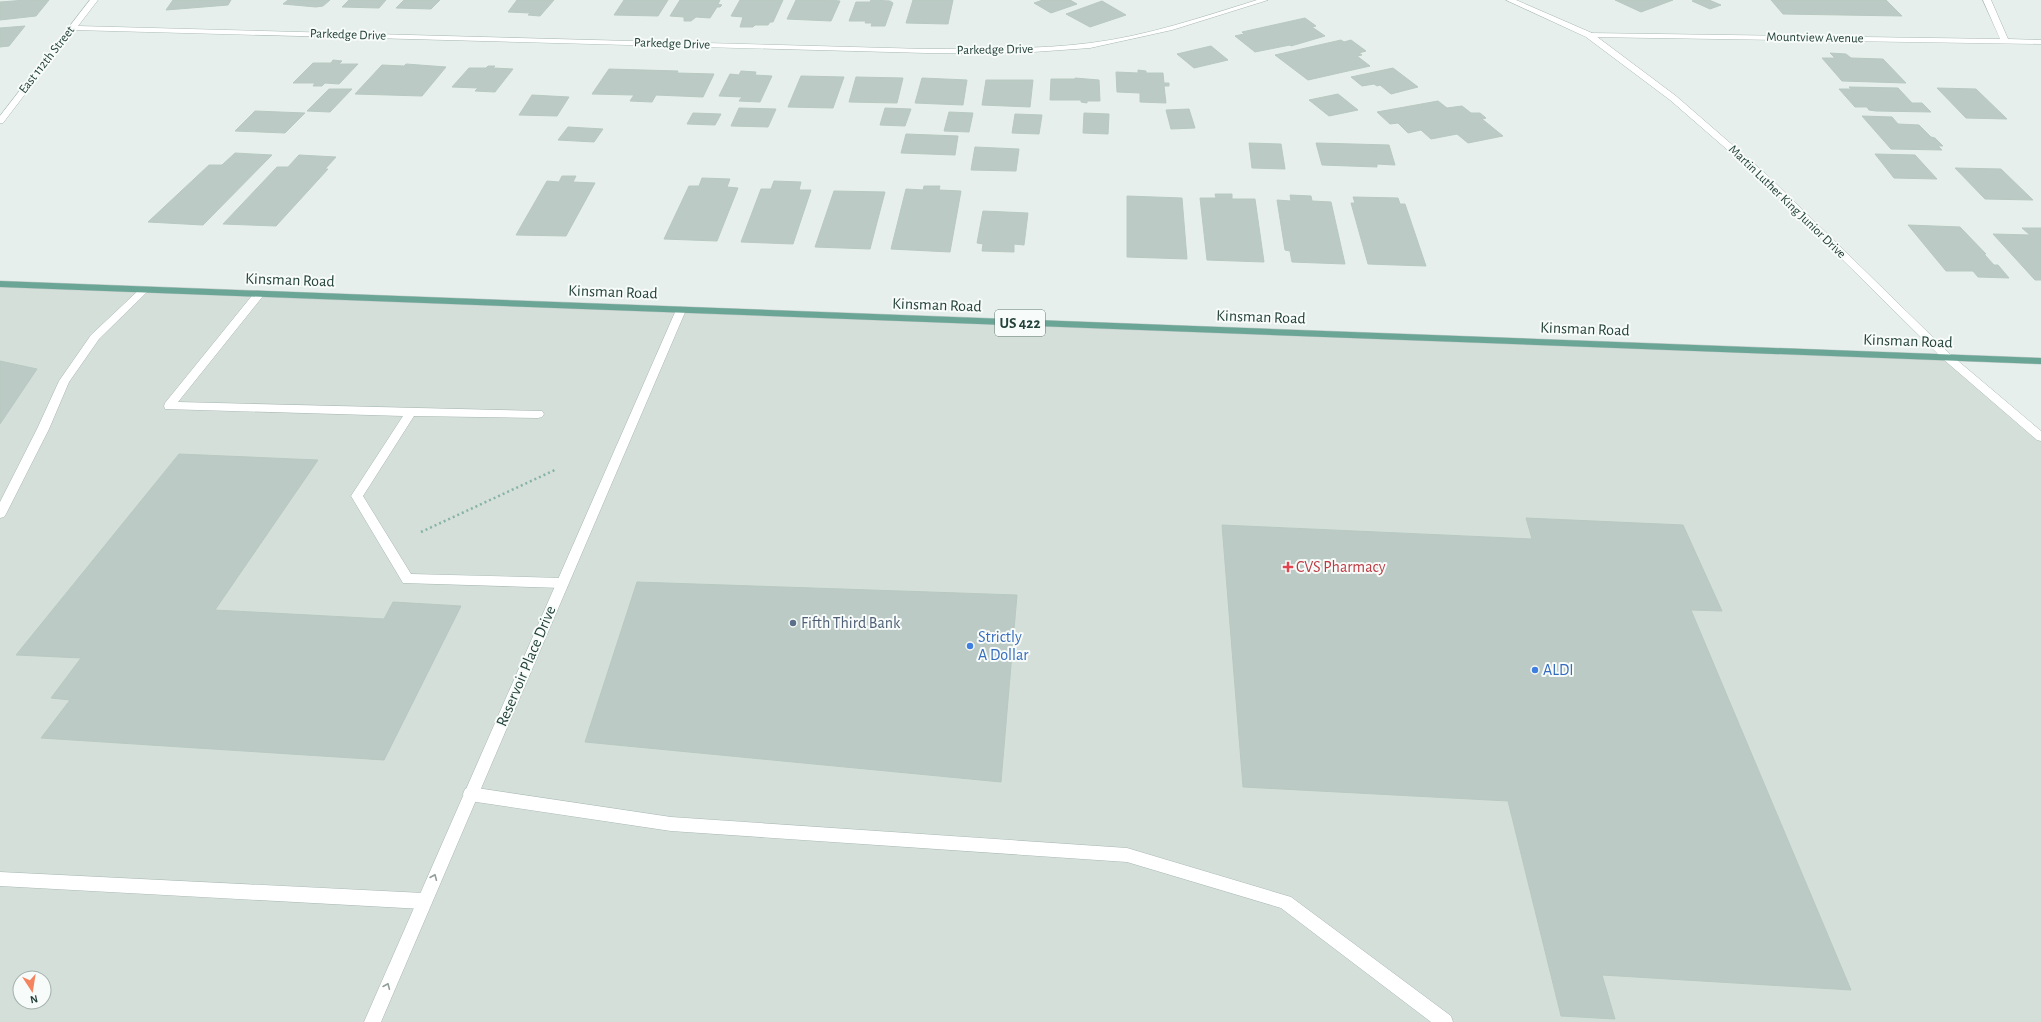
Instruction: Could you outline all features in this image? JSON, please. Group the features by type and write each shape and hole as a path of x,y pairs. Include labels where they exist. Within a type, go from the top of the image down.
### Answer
{"main road":[{"name":"Kinsman Road","path":"0,284 2041,361"}],"street":[{"name":"East 112th Street","path":"0,121 94,0"},
{"name":"Parkedge Drive","path":"73,28 926,51 1036,50 1111,42 1204,20 1264,0"},
{"name":"Martin Luther King Junior Drive","path":"1510,0 1589,35 1674,98 1764,177 1947,357 2041,437"},
{"path":"1987,0 2005,41"},
{"name":"Mountview Avenue","path":"1589,35 2041,42"},
{"path":"0,514 43,429 64,381 95,336 144,290"},
{"path":"259,294 168,406 538,414"},
{"name":"Reservoir Place Drive","path":"372,1022 444,853 681,310"},
{"path":"411,412 357,496 407,579 562,583"},
{"path":"470,794 670,824 1127,855 1285,902 1445,1022"},
{"path":"0,879 424,901"}],"path":[{"path":"419,533 556,469"}],"shaded area":[{"path":"0,284 1947,357 2041,437 2041,1022 0,1022"}],"building":[{"path":"49,0 36,16 0,20 0,2"},
{"path":"173,0 231,0 228,5 166,10"},
{"path":"288,0 330,0 323,6 316,7 283,4"},
{"path":"349,0 386,0 379,8 342,7"},
{"path":"404,0 440,0 431,9 396,8"},
{"path":"517,0 554,0 540,16 528,15 530,13 508,12"},
{"path":"624,0 668,0 658,16 614,15"},
{"path":"680,0 720,0 718,4 722,5 717,7 710,18 696,17 691,21 684,21 684,17 670,16"},
{"path":"740,0 783,0 773,22 770,22 768,25 740,27 743,17 731,16"},
{"path":"796,0 840,1 831,21 787,19"},
{"path":"871,0 890,1 893,3 885,26 871,26 872,23 865,23 866,21 849,21 856,2 870,2"},
{"path":"913,0 953,0 948,24 906,23"},
{"path":"1043,0 1070,0 1077,4 1051,13 1034,3"},
{"path":"1615,0 1673,0 1641,12"},
{"path":"1709,0 1721,5 1710,9 1692,1"},
{"path":"1771,0 1886,0 1902,16 1783,14"},
{"path":"1102,1 1126,15 1090,27 1066,14"},
{"path":"1305,18 1316,26 1312,27 1325,36 1291,46 1255,52 1235,36 1244,34 1242,32"},
{"path":"25,26 9,46 0,47 0,28"},
{"path":"1341,40 1344,42 1351,40 1366,51 1359,53 1362,55 1357,56 1370,66 1308,80 1275,55"},
{"path":"1211,46 1228,60 1194,68 1177,54"},
{"path":"1830,53 1846,54 1851,58 1883,59 1906,83 1842,81 1822,58 1835,58"},
{"path":"333,60 342,61 339,64 358,64 339,84 325,83 322,86 313,86 315,83 293,83 313,63 331,63"},
{"path":"406,64 446,67 422,96 355,94 382,65 404,66"},
{"path":"488,66 495,66 493,68 513,69 495,92 475,91 478,88 452,87 469,68 486,68"},
{"path":"1393,68 1418,87 1391,94 1380,85 1377,86 1374,84 1362,86 1351,77"},
{"path":"609,69 678,71 677,73 714,74 703,97 656,95 652,102 630,101 634,95 592,94"},
{"path":"1138,70 1146,71 1146,73 1163,73 1164,83 1169,83 1169,86 1164,86 1166,103 1140,102 1140,93 1117,92 1116,72 1138,73"},
{"path":"741,71 756,72 755,75 772,76 760,102 739,101 742,97 719,96 730,74 739,75"},
{"path":"801,76 844,77 833,108 788,107"},
{"path":"856,77 903,78 897,103 849,102"},
{"path":"922,78 967,80 963,105 915,103"},
{"path":"1075,78 1099,80 1100,101 1087,101 1087,103 1081,102 1081,100 1050,100 1051,79"},
{"path":"986,80 1033,80 1030,107 982,105"},
{"path":"1849,87 1898,88 1912,103 1922,103 1931,112 1876,111 1869,110 1867,107 1855,107 1839,89 1851,89"},
{"path":"1937,88 1976,89 2007,119 1966,118"},
{"path":"329,89 352,89 330,112 307,111"},
{"path":"1338,94 1358,110 1329,116 1309,100"},
{"path":"532,95 569,97 557,116 519,115"},
{"path":"1438,101 1447,108 1462,106 1471,113 1480,113 1486,118 1482,119 1503,136 1468,143 1457,134 1431,139 1421,130 1408,133 1398,123 1390,124 1377,112"},
{"path":"739,108 776,109 768,127 731,126"},
{"path":"885,108 911,109 905,126 880,125"},
{"path":"1189,109 1195,128 1171,129 1166,110"},
{"path":"255,111 305,113 285,133 235,131"},
{"path":"949,112 973,113 969,132 944,131"},
{"path":"693,113 721,114 715,125 687,124"},
{"path":"1084,113 1109,114 1108,134 1083,133"},
{"path":"1015,114 1042,115 1039,134 1012,133"},
{"path":"1862,116 1892,117 1898,124 1919,125 1943,146 1938,146 1942,150 1891,149"},
{"path":"568,127 603,129 594,142 558,140"},
{"path":"906,134 958,136 955,155 901,153"},
{"path":"1249,143 1281,144 1285,169 1252,168"},
{"path":"1316,143 1389,145 1395,165 1377,164 1377,167 1322,165"},
{"path":"975,147 1019,149 1016,171 971,170"},
{"path":"235,153 272,155 203,225 148,222 209,165 222,165"},
{"path":"1875,154 1915,155 1937,179 1894,178"},
{"path":"299,155 336,157 325,169 328,169 276,226 223,224 277,167 288,167"},
{"path":"1955,168 2001,169 2033,200 1985,199"},
{"path":"562,176 576,176 573,182 595,183 566,236 516,235 547,181 559,182"},
{"path":"702,178 730,179 727,187 738,188 717,241 664,239 689,186 699,186"},
{"path":"774,181 801,182 799,190 811,190 793,244 741,242 761,189 771,189"},
{"path":"924,186 940,186 939,190 961,191 950,252 891,249 906,189 923,190"},
{"path":"834,191 885,192 870,249 815,247"},
{"path":"1215,194 1232,194 1232,199 1255,199 1264,262 1207,260 1200,198 1216,198"},
{"path":"1290,195 1311,196 1312,201 1331,202 1345,264 1292,262 1290,251 1285,250 1277,200 1291,201"},
{"path":"1127,196 1182,198 1187,259 1127,257"},
{"path":"1353,197 1398,198 1400,204 1405,204 1426,266 1368,264 1351,203 1355,203"},
{"path":"983,211 1028,213 1024,245 1014,244 1014,252 982,251 983,244 977,243"},
{"path":"1908,225 1960,227 1986,254 1984,254 1994,265 1998,265 2009,278 1978,277 1973,271 1946,271"},
{"path":"2022,228 2041,228 2041,280 2035,280 1993,234 2030,235"},
{"path":"0,361 37,369 0,424"},
{"path":"179,454 318,460 215,610 384,619 393,602 461,606 384,760 41,738 70,700 51,698 81,658 16,655"},
{"path":"1526,518 1683,525 1722,611 1691,610 1851,990 1602,975 1615,1019 1561,1016 1508,801 1243,787 1222,525 1532,539"},
{"path":"637,582 1017,595 1001,782 585,742"}],"place":[{"name":"CVS Pharmacy","path":"1288,567"},
{"name":"Fifth Third Bank","path":"793,623"},
{"name":"Strictly A Dollar","path":"970,646"},
{"name":"ALDI","path":"1535,670"}]}
